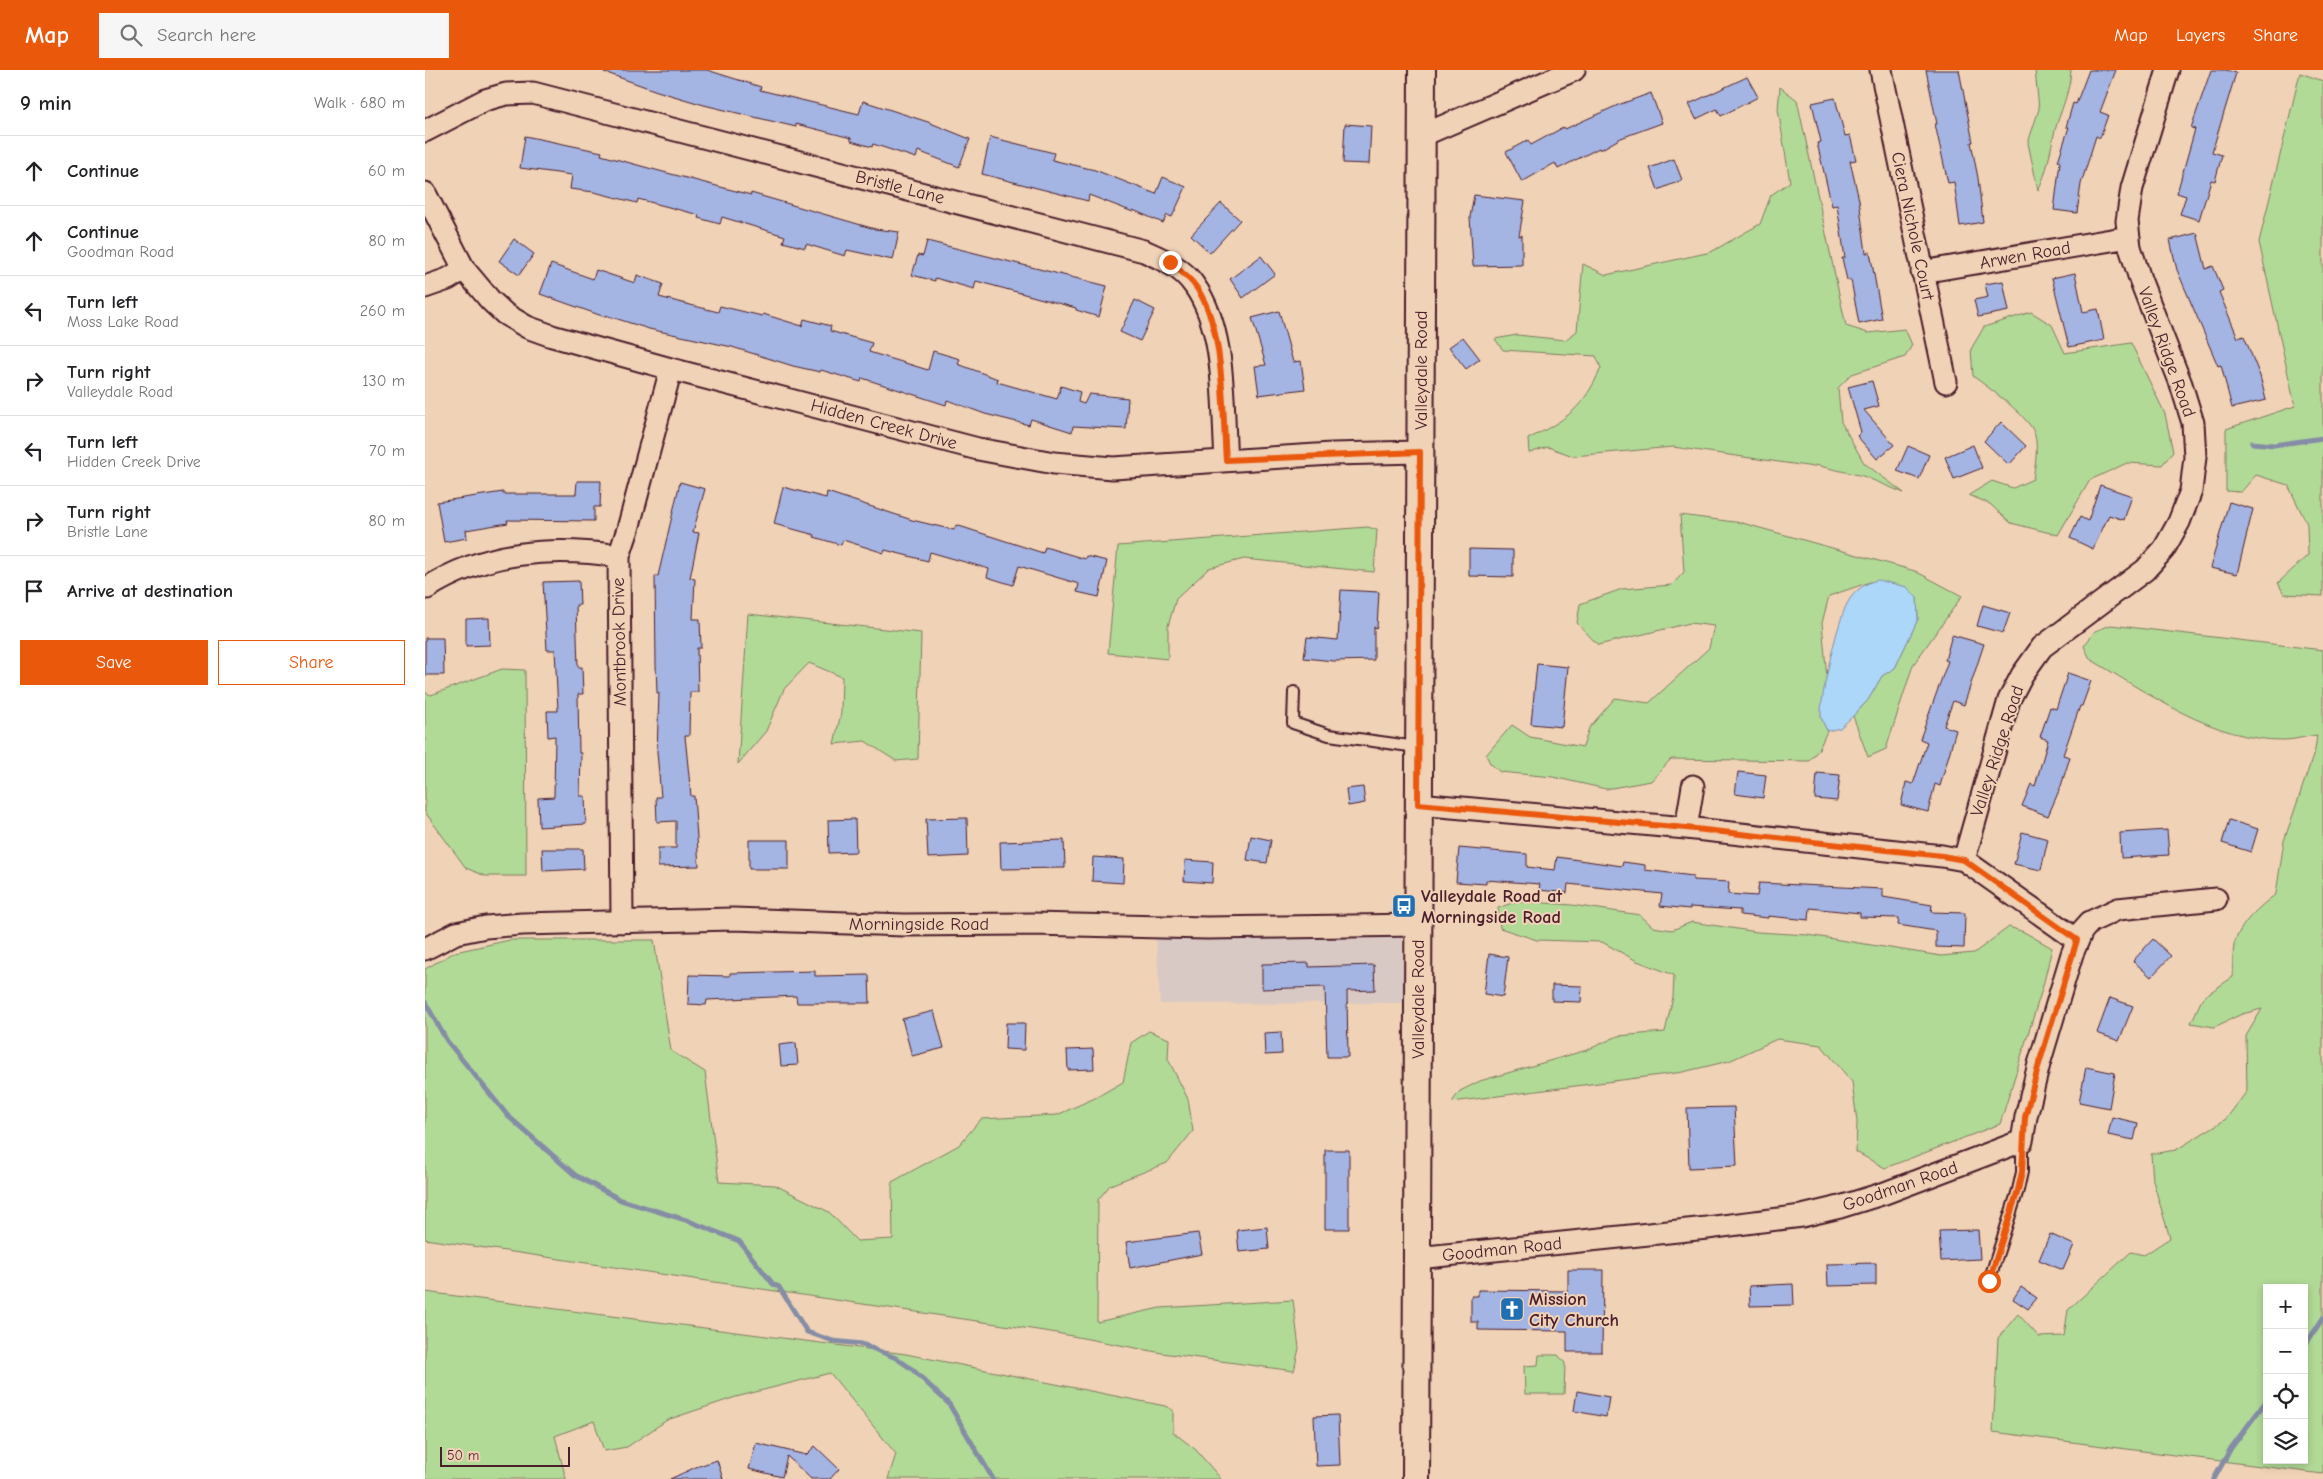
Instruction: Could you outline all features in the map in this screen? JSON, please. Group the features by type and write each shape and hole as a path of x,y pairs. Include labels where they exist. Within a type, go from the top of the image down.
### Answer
{"street":[{"name":"Valleydale Road","path":"1416,1479 1418,748 1423,70"},
{"path":"1423,135 1574,70"},
{"name":"Ciera Nichole Court","path":"1881,70 1945,382"},
{"name":"Valley Ridge Road","path":"1964,860 2009,700 2022,674 2043,647 2145,570 2164,549 2179,522 2191,491 2195,457 2193,424 2181,384 2140,279 2129,238 2127,220 2133,188 2168,70"},
{"name":"Bristle Lane","path":"425,131 485,100 506,94 533,94 1144,251 1170,262 1194,284 1208,310 1218,342 1226,460"},
{"name":"Hidden Creek Drive","path":"425,193 464,269 490,300 505,314 527,327 552,336 671,369 978,449 1054,463 1113,468 1226,460 1420,452"},
{"name":"Arwen Road","path":"1922,272 2129,238"},
{"path":"425,287 448,279 464,269"},
{"name":"Montbrook Drive","path":"622,922 617,611 619,556 671,369"},
{"path":"427,588 450,574 473,564 524,554 580,550 619,556"},
{"path":"1686,828 1693,786"},
{"path":"1418,804 1686,828 1917,852 1964,860 2077,940"},
{"path":"2022,1141 2025,1117 2039,1064 2077,940 2090,922 2118,909 2216,899"},
{"name":"Morningside Road","path":"425,949 456,933 486,927 733,919 904,926 1032,924 1207,928 1418,925"},
{"name":"Goodman Road","path":"1417,1258 1707,1228 1802,1216 1841,1207 1885,1193 2022,1141"}],"lane":[{"path":"1294,692 1293,723 1329,735 1418,748"},
{"path":"1989,1281 2018,1190 2022,1172 2022,1141"}],"shaded area":[{"path":"1156,934 1402,937 1404,1003 1160,1004"}],"green space":[{"path":"2035,70 2071,70 2067,93 2038,190 2028,143 2039,109"},
{"path":"2300,73 2323,81 2323,596 2284,594 2278,583 2308,555 2307,524 2288,485 2256,475 2241,492 2226,491 2226,429 2295,406 2259,242"},
{"path":"1780,87 1797,100 1846,326 1868,333 1905,329 1912,345 1905,357 1852,374 1838,388 1841,422 1864,463 1904,493 1863,476 1815,465 1814,467 1673,447 1573,456 1548,447 1529,453 1528,439 1563,419 1572,411 1587,394 1601,368 1596,356 1503,350 1495,339 1517,335 1565,340 1577,331 1583,264 1606,275 1711,252 1760,224 1771,195 1790,182 1778,109"},
{"path":"2031,312 2052,325 2065,353 2131,343 2165,414 2173,452 2162,465 2127,463 2090,480 2058,535 2011,523 1990,504 1969,495 1992,481 2013,488 2033,479 2036,460 2036,439 2032,428 2013,407 1973,376 1971,349 1984,327"},
{"path":"1680,515 1742,523 1915,571 1962,596 1913,665 1886,749 1868,757 1853,716 1868,700 1882,676 1895,668 1918,619 1917,598 1870,582 1829,596 1822,623 1827,679 1821,717 1827,731 1819,749 1809,761 1671,759 1651,781 1606,789 1553,777 1500,772 1490,763 1486,755 1512,725 1530,737 1583,747 1589,728 1615,698 1649,703 1709,648 1714,626 1690,623 1598,645 1577,623 1580,604 1622,589 1672,585 1684,572"},
{"path":"1368,527 1377,530 1374,572 1244,559 1209,568 1176,599 1168,626 1168,659 1108,653 1118,546"},
{"path":"748,614 921,633 918,759 896,761 865,741 834,744 841,713 842,677 809,663 784,689 766,731 738,764"},
{"path":"2111,625 2323,650 2323,1474 1993,1432 1998,1338 2018,1314 2039,1337 2064,1336 2068,1310 2131,1252 2144,1255 2170,1238 2153,1181 2151,1154 2176,1150 2226,1119 2247,1091 2246,1036 2262,1009 2242,1014 2214,1027 2191,1023 2203,997 2233,977 2234,945 2245,923 2256,910 2276,894 2284,841 2315,750 2317,735 2288,740 2258,738 2232,733 2207,724 2158,700 2090,659 2084,646 2095,631"},
{"path":"502,669 525,670 526,876 485,876 466,868 425,812 425,692 431,695"},
{"path":"1518,901 1572,905 1640,915 1653,927 1672,930 1692,922 1757,932 1808,935 1941,956 1974,953 2009,927 2024,932 2052,948 2043,986 2000,1124 1885,1168 1856,1152 1857,1122 1852,1082 1821,1045 1777,1039 1729,1061 1683,1072 1452,1102 1460,1091 1480,1081 1587,1050 1618,1036 1665,1032 1673,997 1674,975 1637,961 1602,942 1537,940 1500,928 1498,908"},
{"path":"510,940 654,940 671,1051 705,1072 719,1182 775,1185 829,1212 857,1241 893,1239 892,1182 959,1145 981,1119 1057,1115 1095,1098 1123,1082 1131,1043 1149,1031 1169,1039 1168,1059 1188,1099 1193,1131 1167,1163 1110,1185 1098,1200 1097,1322 1160,1308 1293,1300 1299,1348 1294,1371 1162,1353 1051,1332 425,1239 425,969 455,952"},
{"path":"425,1292 906,1354 1165,1406 1173,1410 1173,1432 1196,1450 1221,1479 888,1479 896,1454 830,1373 736,1397 667,1420 627,1447 604,1451 594,1421 555,1436 566,1479 425,1479"},
{"path":"1539,1355 1558,1355 1565,1363 1564,1394 1525,1394 1524,1366 1538,1365"}],"water":[{"path":"1878,580 1907,587 1917,598 1918,619 1895,668 1882,676 1868,700 1853,716 1840,728 1827,731 1821,716 1821,706 1826,676 1839,624 1848,602 1854,594 1865,585"}],"building":[{"path":"604,70 707,70 761,87 760,90 859,114 863,101 928,122 970,139 959,167 918,151 916,158 873,144 872,147 851,141 851,138 796,124 796,127 704,105 657,91 604,72"},
{"path":"1926,70 1959,70 1973,142 1971,142 1978,178 1983,222 1960,226 1954,182 1948,183"},
{"path":"2089,70 2116,70 2100,112 2108,115 2100,138 2096,136 2081,184 2077,213 2054,210 2060,162 2058,161 2069,127 2066,127 2073,103 2076,104"},
{"path":"2211,70 2226,70 2236,73 2212,152 2222,155 2215,181 2211,180 2199,220 2180,214 2186,196 2177,193 2195,129 2191,128"},
{"path":"1747,77 1758,97 1721,116 1717,109 1696,119 1689,104"},
{"path":"1651,93 1662,123 1621,138 1558,169 1555,163 1522,182 1506,152 1528,140 1531,145 1564,127 1565,129 1618,105"},
{"path":"1835,98 1845,136 1850,135 1856,160 1850,161 1859,200 1866,253 1870,252 1882,319 1859,324 1851,280 1847,280 1842,258 1845,258 1837,205 1832,206 1817,143 1821,142 1812,103"},
{"path":"1345,124 1371,126 1369,164 1343,163"},
{"path":"525,136 602,152 601,155 652,169 751,195 751,193 875,229 899,232 893,260 847,250 845,256 806,244 805,248 783,242 785,236 722,217 720,224 698,218 699,215 638,199 637,203 594,192 570,189 572,175 520,168"},
{"path":"990,137 1054,153 1052,160 1095,170 1156,194 1163,177 1186,187 1172,217 1167,215 1163,223 1133,210 1133,212 1089,195 1088,201 982,174"},
{"path":"1674,159 1682,180 1658,190 1650,168"},
{"path":"1474,195 1525,201 1519,236 1522,235 1522,265 1473,266 1470,217"},
{"path":"1221,203 1240,220 1210,253 1191,235"},
{"path":"2197,233 2206,269 2213,266 2223,290 2219,292 2238,338 2244,336 2260,376 2266,400 2232,408 2221,365 2218,366 2177,270 2170,240"},
{"path":"514,239 534,254 519,275 499,261"},
{"path":"927,241 1107,286 1099,317 1076,310 1076,308 976,281 974,289 935,278 935,281 912,275 918,255 923,256"},
{"path":"1261,256 1275,274 1243,298 1230,279"},
{"path":"551,264 593,279 596,270 635,283 637,275 663,284 659,297 718,312 720,306 762,316 763,314 802,326 804,319 831,326 830,331 872,343 869,352 928,370 933,351 960,359 958,364 998,379 997,382 1057,399 1061,386 1080,392 1078,402 1084,404 1089,394 1128,398 1126,429 1073,426 1072,432 1031,419 1029,425 985,414 947,400 946,405 862,378 861,382 821,370 820,372 793,366 732,347 649,329 605,315 605,317 540,294"},
{"path":"2075,273 2083,312 2098,309 2104,340 2069,347 2052,278"},
{"path":"2003,281 2009,311 1978,317 1974,300 1988,297 1985,284"},
{"path":"1135,300 1155,310 1140,341 1120,332"},
{"path":"1279,311 1293,362 1301,361 1305,389 1259,395 1255,366 1266,365 1252,318"},
{"path":"1463,337 1480,359 1466,369 1449,347"},
{"path":"1872,381 1879,406 1864,410 1894,445 1877,459 1857,436 1861,432 1848,387"},
{"path":"2001,422 2026,446 2009,465 1984,441"},
{"path":"1973,445 1982,468 1954,479 1945,457"},
{"path":"1908,446 1929,455 1919,479 1897,471"},
{"path":"577,481 601,481 600,507 594,507 594,521 507,520 508,523 466,530 467,538 444,542 437,502 503,492 503,494 576,494"},
{"path":"680,482 705,489 693,532 699,533 690,578 695,579 693,619 700,619 701,648 697,648 698,692 690,692 689,736 685,736 691,796 694,796 699,866 658,867 658,848 676,848 676,821 657,822 656,797 661,797 657,752 659,693 657,693 656,665 655,576 658,576"},
{"path":"2100,485 2132,496 2124,520 2109,515 2093,549 2070,538 2080,517 2088,521"},
{"path":"783,487 826,498 827,492 912,520 954,530 956,525 1043,553 1045,547 1085,559 1086,556 1107,561 1099,597 1077,592 1079,584 1019,566 1013,585 987,577 989,569 930,552 928,561 885,550 884,553 843,540 841,545 814,537 815,535 774,524"},
{"path":"2229,502 2253,509 2237,574 2210,568"},
{"path":"1469,549 1513,550 1513,577 1469,576"},
{"path":"579,581 580,605 576,605 578,667 582,667 583,694 578,694 579,753 581,753 580,796 585,796 586,824 539,827 538,798 554,797 555,736 548,737 547,711 558,711 555,650 547,650 543,582"},
{"path":"1341,590 1379,592 1377,628 1374,627 1374,660 1334,661 1304,658 1307,637 1338,640"},
{"path":"1983,605 2010,613 2003,633 1977,626"},
{"path":"489,618 490,645 466,646 466,619"},
{"path":"1952,635 1984,644 1964,705 1953,701 1944,726 1956,730 1940,786 1935,784 1928,812 1901,805 1906,782 1913,784 1927,742 1920,739 1948,661 1945,660"},
{"path":"425,638 443,638 444,675 425,675"},
{"path":"1537,664 1568,667 1562,727 1531,724"},
{"path":"2068,673 2091,681 2063,755 2070,757 2061,786 2048,816 2022,806 2031,784 2035,786 2048,740 2040,737 2050,707 2056,709"},
{"path":"1738,772 1766,775 1763,798 1735,794"},
{"path":"1817,773 1840,775 1837,801 1815,799"},
{"path":"1363,787 1365,803 1348,806 1346,789"},
{"path":"967,818 968,856 928,858 926,819"},
{"path":"855,819 856,852 829,853 828,820"},
{"path":"2229,820 2258,829 2251,852 2222,843"},
{"path":"2167,830 2169,855 2121,858 2120,833"},
{"path":"2022,832 2048,839 2041,870 2014,864"},
{"path":"1251,836 1271,840 1267,863 1247,860"},
{"path":"749,840 789,840 789,869 749,869"},
{"path":"1064,840 1065,868 1001,869 1000,842"},
{"path":"1459,848 1527,854 1527,867 1555,870 1557,857 1622,866 1623,862 1645,865 1645,870 1693,876 1693,880 1729,882 1728,894 1757,896 1759,883 1883,889 1883,897 1932,905 1931,912 1965,913 1964,948 1936,947 1936,931 1898,925 1899,918 1860,917 1860,913 1810,908 1809,920 1768,916 1768,918 1740,915 1740,910 1660,906 1662,894 1568,884 1567,893 1539,890 1540,884 1486,880 1486,884 1456,882"},
{"path":"542,849 583,849 584,869 543,871"},
{"path":"1093,857 1124,859 1123,883 1092,881"},
{"path":"1185,860 1213,862 1212,883 1184,881"},
{"path":"2153,939 2171,956 2151,977 2133,961"},
{"path":"1489,954 1508,957 1503,997 1484,994"},
{"path":"1309,963 1309,967 1374,965 1375,990 1347,991 1348,1057 1327,1057 1325,987 1262,989 1262,964"},
{"path":"815,971 815,976 869,975 870,1003 797,1003 796,996 707,1000 706,1005 688,1004 689,975 730,976 730,973"},
{"path":"1552,985 1582,986 1581,1002 1552,1001"},
{"path":"2110,998 2133,1006 2119,1041 2097,1033"},
{"path":"934,1011 944,1048 912,1056 902,1019"},
{"path":"1006,1023 1025,1023 1024,1050 1005,1049"},
{"path":"1281,1032 1282,1054 1265,1055 1264,1033"},
{"path":"796,1043 798,1065 781,1066 779,1045"},
{"path":"1093,1049 1094,1069 1068,1070 1067,1050"},
{"path":"2086,1067 2115,1073 2109,1108 2079,1102"},
{"path":"1734,1107 1737,1166 1689,1168 1687,1108"},
{"path":"2112,1117 2138,1123 2134,1140 2108,1135"},
{"path":"1325,1150 1349,1150 1349,1229 1325,1229"},
{"path":"1267,1227 1269,1249 1239,1252 1237,1230"},
{"path":"1978,1230 1980,1259 1941,1261 1939,1231"},
{"path":"1198,1233 1202,1254 1130,1268 1126,1242"},
{"path":"2050,1234 2074,1245 2063,1270 2039,1260"},
{"path":"1876,1263 1876,1285 1828,1286 1827,1264"},
{"path":"1568,1270 1603,1270 1602,1352 1567,1352 1567,1331 1478,1330 1478,1322 1471,1322 1471,1296 1478,1296 1478,1290 1568,1291"},
{"path":"1793,1284 1794,1305 1750,1306 1749,1286"},
{"path":"2021,1287 2037,1298 2028,1309 2013,1299"},
{"path":"1577,1391 1609,1397 1606,1417 1574,1411"},
{"path":"1338,1415 1340,1465 1316,1466 1314,1416"},
{"path":"756,1443 806,1455 815,1446 839,1469 830,1479 811,1479 787,1456 782,1477 749,1469"},
{"path":"717,1460 723,1479 670,1479 696,1467"}],"waterway":[{"path":"2252,443 2274,445 2323,438"},
{"path":"425,1002 447,1041 508,1116 575,1175 621,1200 689,1221 739,1241 773,1284 779,1287 807,1332 833,1341 862,1344 896,1358 912,1369 949,1404 993,1479"},
{"path":"2308,1341 2323,1318"},
{"path":"2214,1479 2231,1448 2263,1405"}],"place":[{"name":"Valleydale Road at Morningside Road","path":"1404,906"},
{"name":"Mission City Church","path":"1512,1309"}],"route":[{"path":"1170,262 1194,284 1208,310 1218,342 1226,460 1331,454 1420,452 1418,804 1686,828 1917,852 1964,860 2041,912 2077,940 2039,1064 2025,1117 2022,1141 2022,1172 1989,1281"}]}
